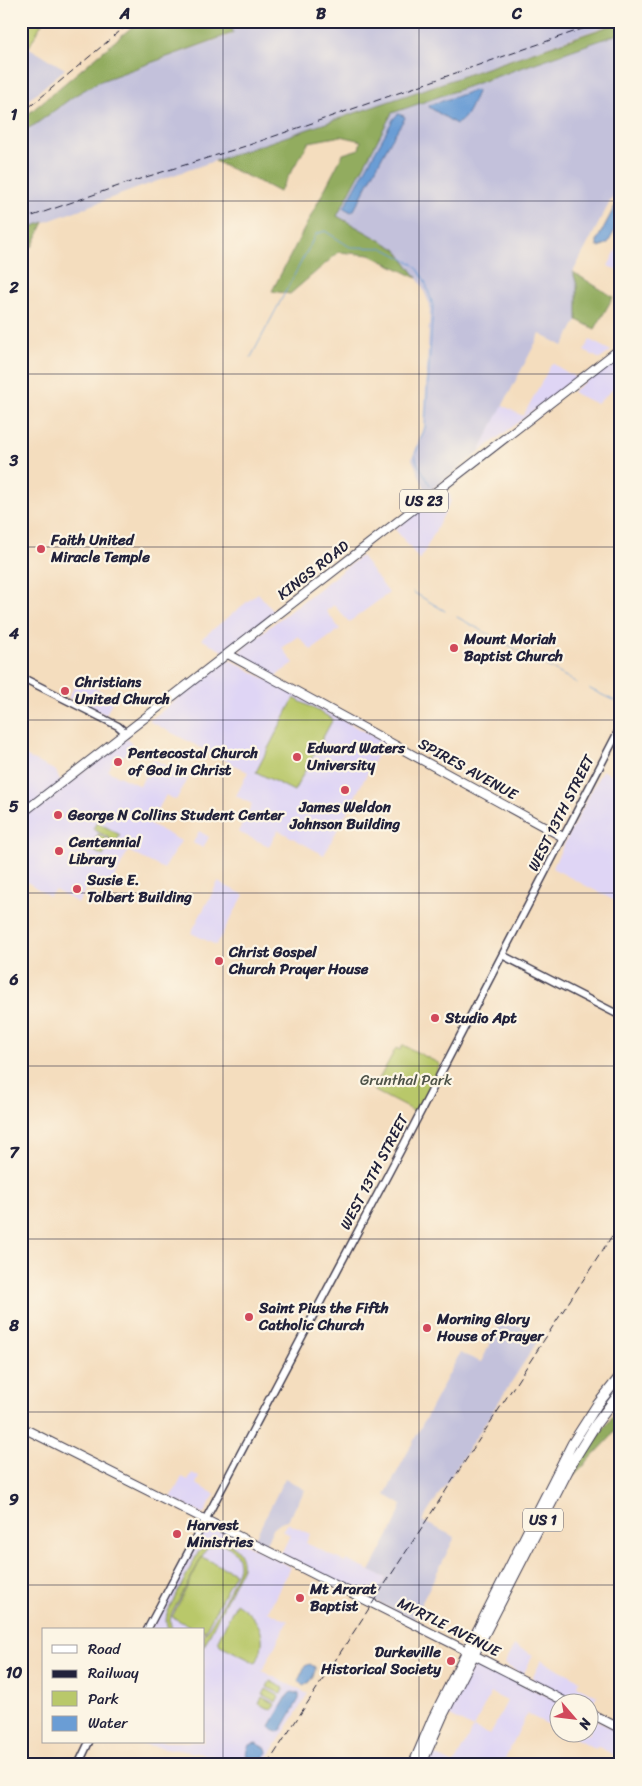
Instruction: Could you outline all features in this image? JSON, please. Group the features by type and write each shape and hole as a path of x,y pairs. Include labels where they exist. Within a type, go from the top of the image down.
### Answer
{"highway":[{"name":"US 1","path":"421,1765 470,1653 572,1444 593,1410 621,1375"},
{"path":"596,1424 621,1383"},
{"name":"US 1","path":"413,1765 433,1718 573,1461 596,1424 621,1391"}],"main road":[{"name":"KINGS ROAD","path":"21,814 621,348"},
{"name":"SPIRES AVENUE","path":"228,654 563,837"},
{"name":"MYRTLE AVENUE","path":"21,1427 550,1694"},
{"path":"600,1719 621,1729"}],"street":[{"path":"21,677 118,726 126,733"},
{"name":"WEST 13TH STREET","path":"148,1628 404,1144 621,726"},
{"path":"502,955 621,1016"},
{"path":"78,1765 88,1744"}],"shaded area":[{"path":"231,21 621,21 171,176 21,231 21,132 98,82 233,34"},
{"path":"621,33 621,181 573,272 577,285 577,320 563,346 540,334 480,449 481,451 427,493 412,459 424,427 430,305 421,284 396,249 337,216 392,113"},
{"path":"21,43 65,69 21,106"},
{"path":"621,241 621,272 608,266"},
{"path":"590,340 611,351 600,359 584,351"},
{"path":"621,353 621,387 617,385 597,404 572,392"},
{"path":"552,363 576,378 481,451 480,449 502,405 523,416"},
{"path":"446,490 450,495 451,501 420,560 395,529"},
{"path":"361,556 389,593 349,622 334,605 326,611 340,629 311,650 298,636 282,648 294,663 274,677 243,660 240,653 241,649"},
{"path":"258,593 274,612 224,652 201,639"},
{"name":"Edward Waters University","path":"230,660 384,742 324,855 278,830 269,846 238,832 252,804 236,796 248,772 149,721 226,661"},
{"path":"78,680 114,698 106,715 68,698"},
{"path":"127,738 132,744 123,757 117,754 108,771 140,786 153,759 189,777 176,800 166,795 150,824 181,841 164,869 128,851 109,889 91,880 78,903 55,890 49,896 27,882 21,892 21,754 56,771 59,779 67,784"},
{"path":"602,770 621,780 621,904 552,868"},
{"path":"199,831 209,837 203,848 193,843"},
{"path":"218,882 244,895 216,945 191,933"},
{"path":"503,1318 541,1336 422,1521 455,1537 413,1620 373,1600 386,1578 370,1571 393,1528 402,1505 385,1495 460,1353 481,1362"},
{"path":"192,1473 199,1477 196,1484 215,1494 204,1513 171,1498 182,1477 188,1480"},
{"path":"285,1478 305,1490 288,1520 283,1521 273,1529 265,1545 254,1540"},
{"path":"287,1523 310,1534 306,1543 345,1562 346,1560 386,1578 373,1600 281,1554 290,1535 282,1531"},
{"path":"211,1526 291,1567 268,1611 288,1621 262,1671 308,1694 264,1764 140,1744 205,1744 205,1628 151,1628 204,1528"},
{"path":"514,1645 533,1655 523,1675 504,1664"},
{"path":"541,1660 580,1680 577,1686 593,1694 561,1694 532,1679"},
{"path":"476,1665 481,1665 550,1697 550,1726 527,1714 502,1765 434,1765 428,1761 431,1753 454,1764 473,1728 448,1715 472,1668","holes":["491,1693 507,1701 490,1735 473,1728"]},
{"path":"600,1722 621,1733 620,1758 597,1746 596,1749 586,1744 600,1744"}],"green space":[{"path":"21,21 43,21 29,47 21,43"},
{"path":"139,21 231,21 233,33 98,82 21,132 21,120"},
{"path":"621,22 621,33 392,113 337,216 396,249 417,278 370,255 339,252 290,294 272,291 343,154 359,149 361,141 341,136 309,142 279,192 215,161"},
{"path":"44,222 32,247 21,243 21,231"},
{"path":"573,272 613,297 595,329 577,320 577,285"},
{"path":"294,698 333,719 294,791 256,772"},
{"path":"97,822 120,835 116,842 93,829"},
{"path":"98,834 111,841 108,848 95,840"},
{"path":"94,842 107,850 103,856 90,849"},
{"name":"Grunthal Park","path":"403,1045 440,1064 417,1113 373,1090 396,1048 400,1050"},
{"path":"621,1405 621,1420 611,1437 574,1476 583,1457"},
{"path":"221,1541 232,1545 239,1552 242,1568 205,1644 205,1633 224,1601 238,1571 237,1556 230,1547 218,1545 212,1546 205,1551 171,1615 172,1628 168,1628 166,1621 167,1613 199,1551 208,1543"},
{"path":"202,1557 235,1573 205,1631 205,1628 193,1628 172,1617"},
{"path":"236,1603 251,1615 260,1628 262,1644 256,1663 220,1645 218,1640"},
{"path":"270,1681 284,1688 281,1694 267,1687"},
{"path":"266,1689 279,1696 276,1702 263,1695"},
{"path":"262,1697 275,1704 272,1710 259,1704"}],"water":[{"path":"476,90 477,92 467,114 456,124 429,107 430,105"},
{"path":"398,114 405,118 354,210 351,212 344,208"},
{"path":"621,195 621,219 608,243 600,247 597,246 597,240"},
{"path":"310,1664 315,1667 314,1673 310,1681 303,1686 298,1681 305,1666"},
{"path":"291,1692 299,1694 299,1699 282,1729 278,1732 274,1731 270,1726"},
{"path":"256,1743 266,1748 267,1752 263,1761 252,1762 246,1752 249,1745"}],"waterway":[{"path":"251,357 316,234 325,231 350,247 383,248 413,264 425,281 433,305 425,428 415,455 430,485"},
{"path":"413,592 445,611"},
{"path":"457,617 490,635"},
{"path":"501,641 533,659"},
{"path":"545,665 577,683"},
{"path":"590,689 621,704"}],"railway":[{"path":"21,114 132,21"},
{"path":"21,220 130,182 249,145 605,21"},
{"path":"267,1765 621,1222"}],"place":[{"name":"Faith United Miracle Temple","path":"41,549"},
{"name":"Mount Moriah Baptist Church","path":"454,648"},
{"name":"Christians United Church","path":"65,691"},
{"name":"Edward Waters University","path":"297,757"},
{"name":"Pentecostal Church of God in Christ","path":"118,762"},
{"name":"James Weldon Johnson Building","path":"345,790"},
{"name":"George N Collins Student Center","path":"58,815"},
{"name":"Centennial Library","path":"59,851"},
{"name":"Susie E. Tolbert Building","path":"77,889"},
{"name":"Christ Gospel Church Prayer House","path":"219,961"},
{"name":"Studio Apt","path":"435,1018"},
{"name":"Saint Pius the Fifth Catholic Church","path":"249,1317"},
{"name":"Morning Glory House of Prayer","path":"427,1328"},
{"name":"Harvest Ministries","path":"177,1534"},
{"name":"Mt Ararat Baptist","path":"300,1598"},
{"name":"Durkeville Historical Society","path":"451,1661"}]}
